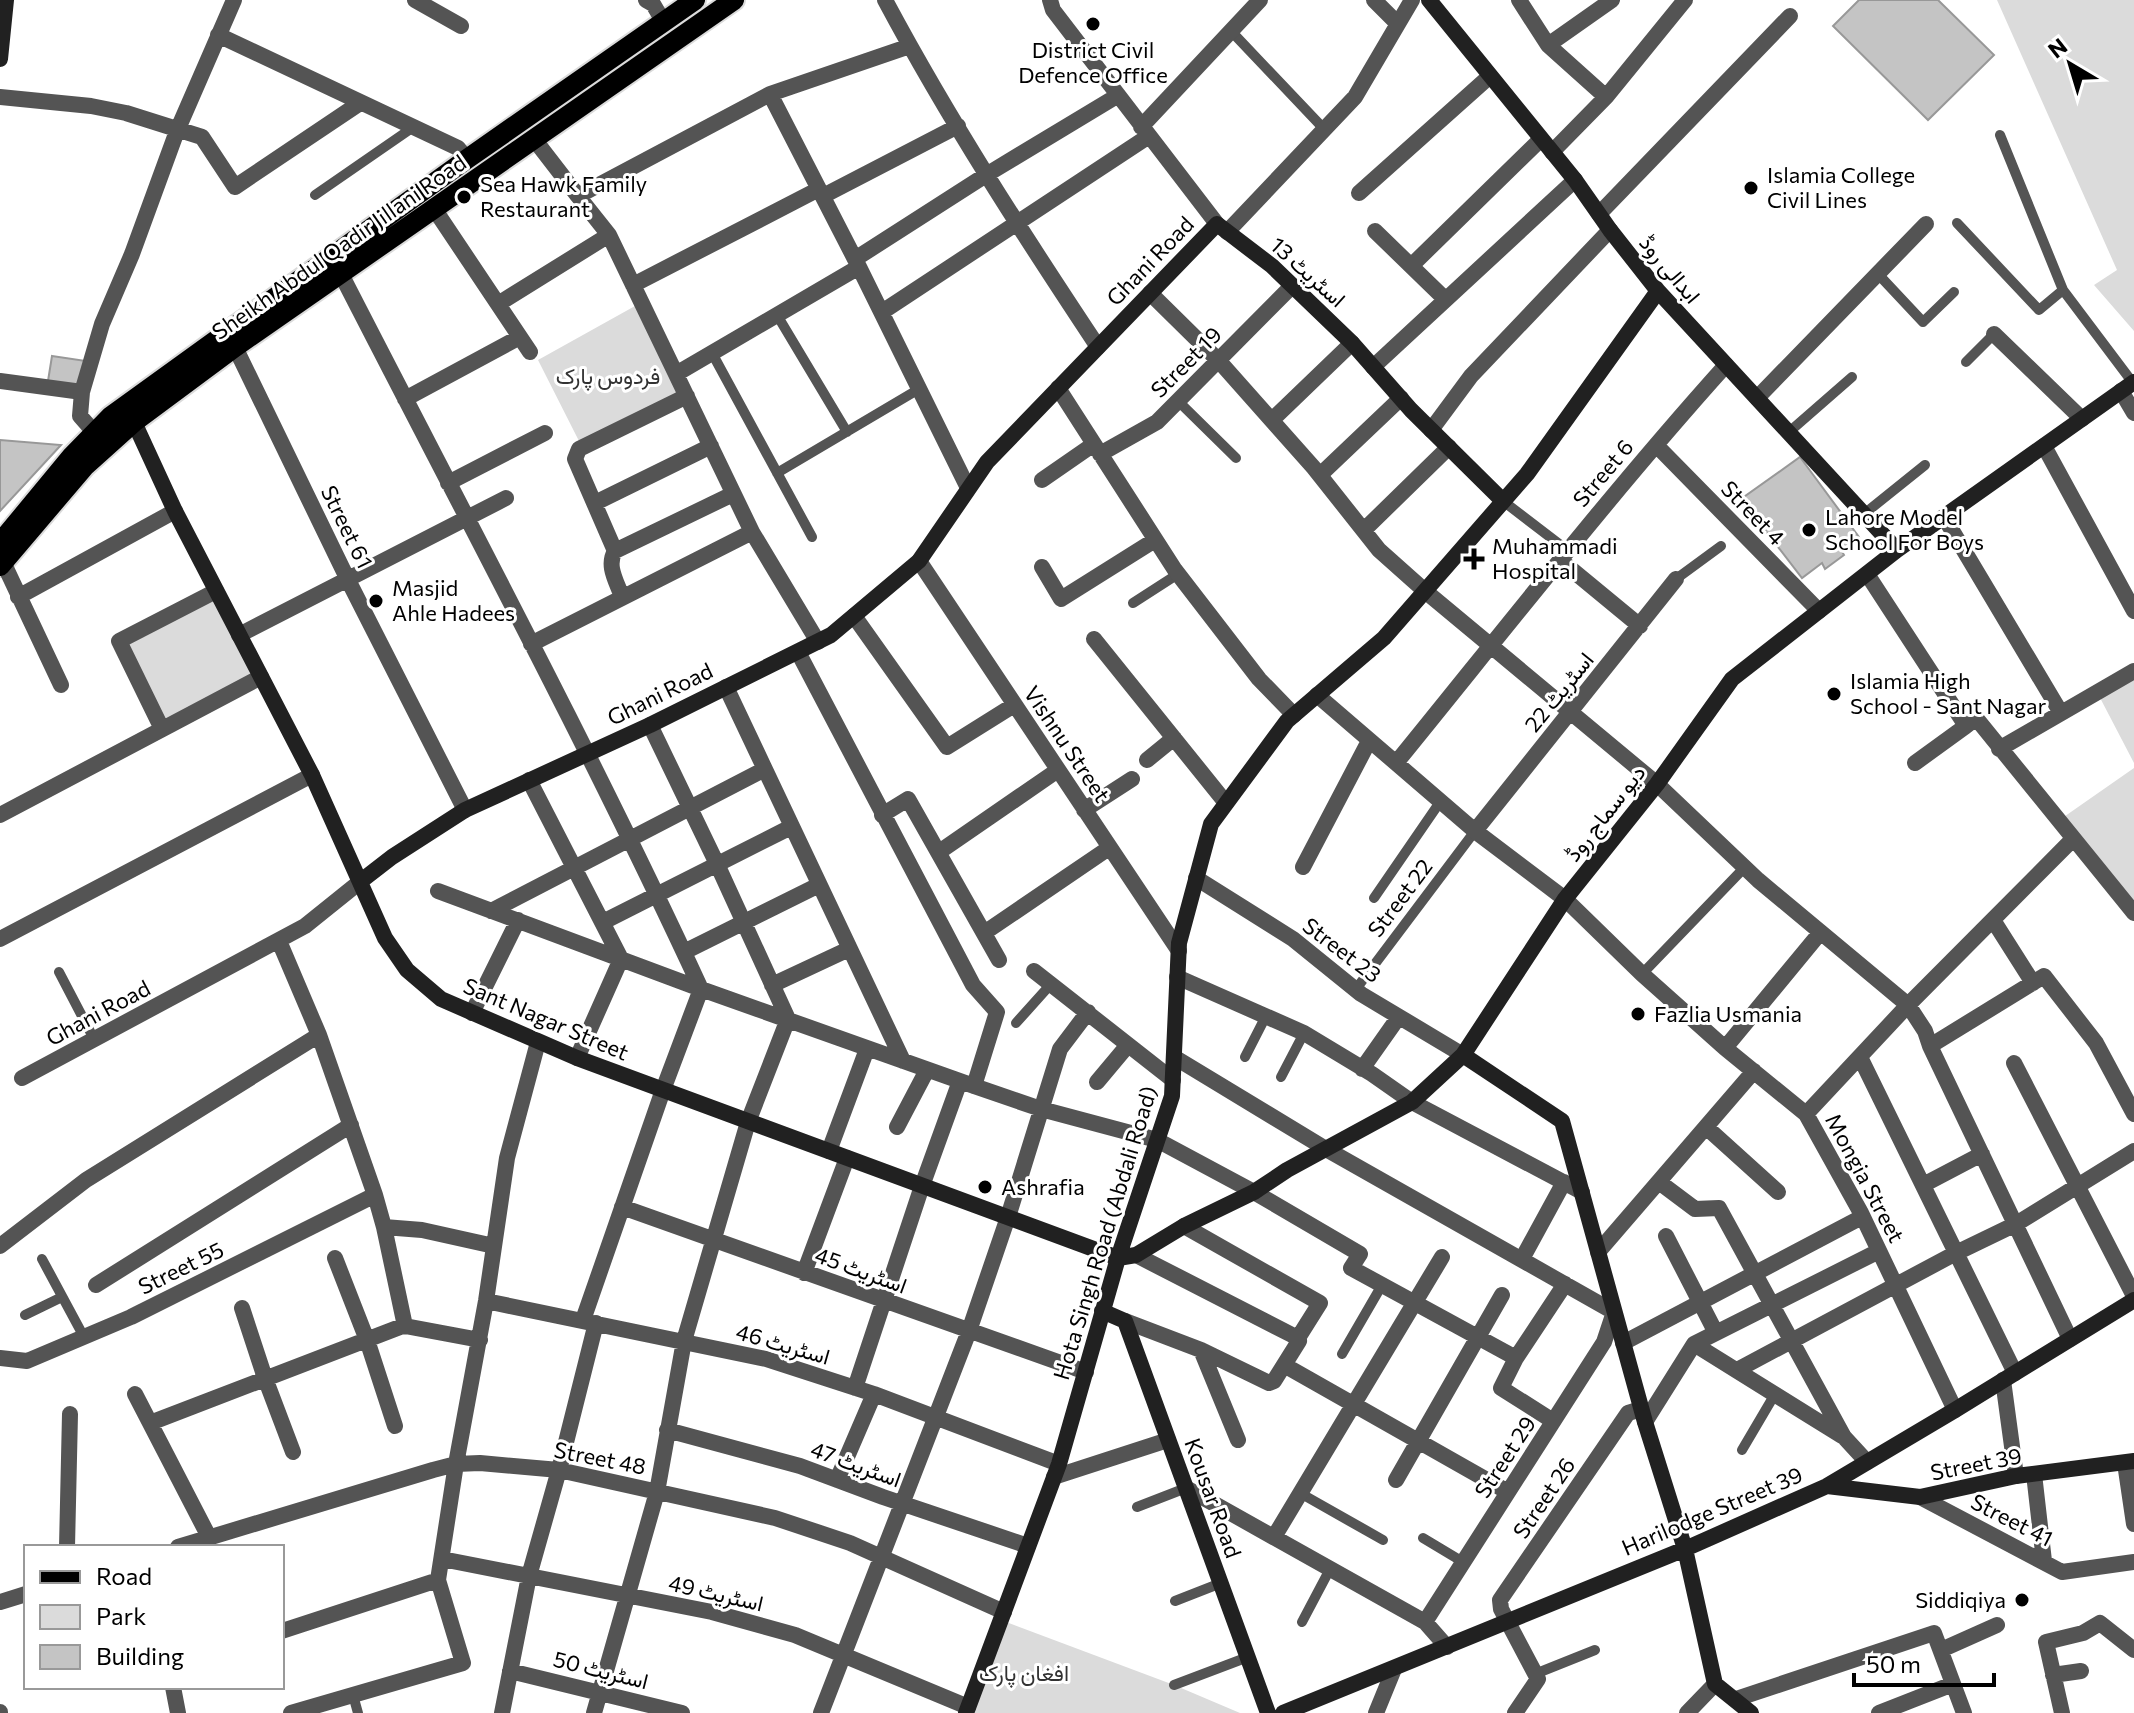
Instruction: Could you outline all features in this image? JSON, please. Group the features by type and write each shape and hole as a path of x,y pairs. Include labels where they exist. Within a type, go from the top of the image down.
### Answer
{"main road":[{"name":"Sheikh Abdul Qadir Jillani Road","path":"1,557 94,432 125,404 695,0"},
{"name":"Sheikh Abdul Qadir Jillani Road","path":"1,557 85,466 134,422 235,347 734,0"}],"street":[{"path":"0,59 6,0"},
{"path":"94,432 80,416 82,392 102,324 132,254 177,131 234,0"},
{"path":"415,0 461,26"},
{"path":"646,0 653,4 663,21"},
{"path":"885,0 986,175 1098,347"},
{"name":"اسٹریٹ 13","path":"1050,0 1053,10 1117,96 1222,228 1272,266 1352,343 1431,430 1503,501"},
{"path":"882,312 1017,225 1145,132 1260,0"},
{"path":"1374,0 1398,24"},
{"path":"1222,228 1325,130 1355,97 1412,0"},
{"name":"ابدالی روڈ","path":"1429,0 1575,180 1658,291 1897,550"},
{"path":"1519,0 1548,45 1606,97"},
{"path":"1548,45 1612,0"},
{"path":"1411,266 1606,97 1685,0"},
{"path":"1599,214 1790,16"},
{"path":"218,35 458,148 467,159"},
{"path":"578,196 770,94 910,46"},
{"path":"1359,193 1490,76"},
{"path":"770,94 968,488"},
{"path":"676,374 777,315 986,175 1117,96"},
{"path":"0,97 91,106 126,113 202,137 235,187 360,103"},
{"path":"633,285 958,126"},
{"path":"534,139 609,235 752,532 818,642"},
{"path":"1373,367 1575,180"},
{"path":"405,399 525,345 435,210"},
{"path":"1757,398 1926,224"},
{"name":"Ghani Road","path":"22,1078 305,926 392,857 465,810 650,725 831,635 919,561 987,462 1150,293 1222,228"},
{"path":"1431,430 1471,376 1610,230"},
{"path":"1375,231 1445,299"},
{"path":"498,304 609,235"},
{"path":"341,274 588,753 701,989 622,1207 590,1322 559,1470 529,1576 502,1713"},
{"name":"Street 19","path":"1042,480 1097,449 1157,422 1292,286"},
{"name":"Hota Singh Road (Abdali Road)","path":"967,1710 1057,1470 1118,1258 1172,1096 1179,943 1211,824 1287,721 1384,638 1527,474 1658,291"},
{"path":"1150,293 1219,361 1272,420 1379,550 1657,784 1745,867 1908,1005 1925,1031 2070,1339"},
{"path":"1994,334 2082,419"},
{"path":"1272,420 1352,343"},
{"name":"Street 61","path":"235,347 348,580 465,810"},
{"name":"Street 6","path":"1396,763 1564,555 1726,365"},
{"path":"0,381 82,392"},
{"path":"2130,385 2134,413"},
{"name":"دیو سماج روڈ","path":"1118,1258 1136,1255 1412,1102 1463,1055 1565,899 1657,784 1732,679 1897,550 2130,385"},
{"path":"1058,388 1178,574 1259,679 1294,715"},
{"path":"615,551 575,459 579,449 687,396"},
{"path":"1320,475 1401,398"},
{"name":"Sant Nagar Street","path":"134,422 175,511 312,775 385,938 407,970 441,999 577,1058 1118,1258"},
{"path":"448,483 545,433"},
{"name":"Street 4","path":"1656,445 1819,611"},
{"path":"595,503 711,446"},
{"path":"2044,446 2134,611"},
{"path":"1364,530 1449,447"},
{"path":"622,597 611,568 615,551 733,494"},
{"path":"239,635 506,498"},
{"path":"18,597 175,511"},
{"path":"1944,517 2061,713"},
{"path":"531,644 752,532"},
{"path":"1042,567 1061,599 1155,540"},
{"path":"1564,555 1640,626"},
{"path":"1,557 61,685"},
{"name":"Vishnu Street","path":"919,561 1179,951"},
{"path":"1867,574 1966,726"},
{"name":"اسٹریٹ 22","path":"1475,831 1676,579"},
{"path":"162,729 119,641 216,591"},
{"path":"854,616 947,747 1014,705"},
{"path":"1094,639 1226,803"},
{"path":"798,652 973,985 997,1012 922,1186 855,1388"},
{"path":"1999,749 2134,671"},
{"path":"0,815 261,677"},
{"path":"726,687 903,1061"},
{"name":"Mongia Street","path":"1317,695 1475,831 1565,899 1642,974 1806,1114 1862,1217 1955,1410"},
{"path":"1915,763 1976,718 2134,913"},
{"path":"594,1713 657,1492 684,1341 748,1122 788,1019 650,725"},
{"path":"1147,760 1174,738"},
{"path":"1303,867 1369,741"},
{"path":"491,911 763,770"},
{"path":"939,852 1058,770"},
{"path":"0,939 312,775"},
{"path":"1084,810 1132,779"},
{"path":"529,780 621,959 577,1058"},
{"path":"882,815 908,799 999,960"},
{"path":"603,922 791,827"},
{"path":"1806,1114 1908,1005 2073,839"},
{"path":"984,933 1109,848"},
{"name":"Street 23","path":"1196,878 1293,939 1398,1018 1463,1055"},
{"path":"684,952 819,885"},
{"path":"438,891 967,1084 1041,1109 1157,1140 1360,1254 1351,1268 1516,1358"},
{"path":"472,1013 518,920"},
{"path":"1993,920 2038,980 2096,1043 2134,1114"},
{"path":"1725,1048 1820,933"},
{"path":"279,941 319,1035 375,1195 405,1326"},
{"path":"772,985 849,949"},
{"path":"1034,971 1173,1080"},
{"path":"1177,977 1304,1033 1412,1102 1582,1192"},
{"path":"1930,1046 2038,980"},
{"path":"821,1713 969,1331 1060,1049 1088,1012"},
{"path":"1362,1069 1398,1018"},
{"path":"0,1246 86,1180 319,1035"},
{"path":"291,1713 463,1663 438,1580 480,1340 507,1158 538,1042"},
{"path":"1097,1082 1128,1045"},
{"path":"829,1151 867,1049"},
{"path":"1463,1055 1562,1121 1643,1415 1685,1549 1715,1684 1751,1713"},
{"path":"1174,1057 1326,1149 1614,1312"},
{"path":"1860,1057 1956,1253 2009,1377 2016,1476"},
{"path":"2014,1063 2134,1298"},
{"path":"897,1127 927,1070"},
{"path":"1598,1252 1754,1071"},
{"path":"96,1285 351,1125"},
{"path":"1706,1127 1778,1192"},
{"path":"1737,1370 2016,1224 2134,1151"},
{"path":"1923,1185 1982,1154"},
{"path":"804,1273 847,1158"},
{"path":"1522,1259 1564,1182"},
{"path":"1659,1182 1695,1209 1719,1208 1844,1437 1867,1462"},
{"name":"Street 55","path":"0,1358 27,1361 131,1317 375,1195"},
{"name":"اسٹریٹ 45","path":"622,1207 1086,1372"},
{"path":"1623,1343 1862,1217"},
{"path":"1102,1311 1201,1350 1269,1383 1274,1381 1320,1303 1184,1226"},
{"path":"384,1227 422,1230 494,1246"},
{"path":"1666,1236 1716,1333"},
{"path":"1643,1415 1694,1344 1879,1251"},
{"path":"1136,1255 1298,1338"},
{"path":"1274,1537 1442,1257"},
{"path":"335,1258 367,1340 395,1426"},
{"path":"1553,1421 1501,1388 1516,1358 1565,1284"},
{"path":"1396,1480 1502,1295"},
{"name":"Harilodge Street 39","path":"1283,1713 1685,1549 1827,1486 2134,1298"},
{"name":"اسٹریٹ 46","path":"486,1301 766,1359 935,1417 1057,1470"},
{"path":"242,1308 293,1452"},
{"name":"Street 29","path":"1425,1622 1604,1342 1614,1312"},
{"name":"Kousar Road","path":"1125,1321 1268,1713"},
{"path":"150,1423 405,1326 480,1340"},
{"path":"1694,1344 1844,1437"},
{"path":"1201,1350 1238,1440"},
{"path":"1284,1365 1508,1492"},
{"path":"135,1394 209,1537"},
{"path":"837,1480 874,1394"},
{"name":"Street 26","path":"1508,1620 1501,1609 1500,1600 1628,1413 1643,1415"},
{"path":"67,1545 70,1414"},
{"name":"اسٹریٹ 47","path":"667,1430 800,1466 1028,1546"},
{"path":"1057,1470 1168,1440"},
{"path":"2130,1462 2134,1524"},
{"name":"Street 39","path":"1827,1486 1920,1497 2016,1476 2130,1462"},
{"name":"Street 48","path":"184,1545 456,1464 480,1463 559,1470 775,1518 850,1543 1004,1612"},
{"path":"2034,1474 2044,1561"},
{"path":"1186,1488 1425,1622 1447,1647"},
{"name":"Street 41","path":"1920,1497 2062,1572 2134,1562"},
{"name":"اسٹریٹ 49","path":"442,1559 712,1612 781,1631 967,1710"},
{"path":"284,1630 438,1580"},
{"path":"0,1602 24,1595"},
{"path":"1508,1620 1538,1679 1515,1713"},
{"path":"2062,1713 2046,1642 2083,1633 2100,1623 2134,1650"},
{"path":"1941,1650 1997,1625"},
{"path":"1736,1699 1934,1633 1964,1713"},
{"path":"1376,1713 1394,1669"},
{"name":"اسٹریٹ 50","path":"510,1671 682,1713"},
{"path":"2053,1675 2081,1671"},
{"path":"1687,1713 1715,1684"},
{"path":"1879,1713 1953,1684"},
{"path":"173,1689 178,1713"}],"lane":[{"path":"1231,31 1325,130"},
{"path":"315,195 412,128"},
{"path":"2000,135 2063,290 2130,385"},
{"path":"1957,223 2039,310 2063,290"},
{"path":"1878,274 1923,322 1954,292"},
{"path":"777,315 847,432"},
{"path":"1966,362 1994,334"},
{"path":"712,353 812,537"},
{"path":"1789,432 1852,377"},
{"path":"777,473 919,389"},
{"path":"1178,401 1236,458"},
{"path":"1864,514 1925,465"},
{"name":"اسٹریٹ 13","path":"1503,501 1564,555"},
{"path":"1676,579 1721,546"},
{"path":"1133,603 1178,574"},
{"path":"1374,898 1440,802"},
{"name":"Street 22","path":"1356,989 1475,831"},
{"path":"1642,974 1745,867"},
{"path":"59,972 94,1039"},
{"path":"1016,1023 1051,984"},
{"path":"1245,1057 1266,1016"},
{"path":"1281,1077 1304,1033"},
{"path":"42,1259 84,1337"},
{"path":"1342,1354 1382,1285"},
{"path":"25,1315 62,1297"},
{"path":"1742,1450 1775,1394"},
{"path":"1137,1507 1186,1488"},
{"path":"1300,1493 1383,1540"},
{"path":"1423,1538 1463,1562"},
{"path":"1302,1622 1330,1569"},
{"path":"1175,1601 1221,1583"},
{"path":"1535,1674 1595,1650"},
{"path":"1174,1685 1248,1657"},
{"path":"353,1695 358,1713"}],"green space":[{"path":"1997,0 2134,0 2134,331 2094,285 2117,270"},
{"name":"فردوس پارک","path":"635,306 680,393 580,443 538,360"},
{"path":"216,591 261,677 162,729 119,641"},
{"path":"2134,671 2134,763 2097,692"},
{"path":"2134,768 2134,913 2058,821"},
{"name":"افغان پارک","path":"1001,1620 1174,1685 1240,1713 967,1713"}],"building":[{"path":"1859,0 1938,0 1994,55 1928,120 1833,26"},
{"path":"52,356 86,361 81,387 48,381"},
{"path":"0,440 61,445 0,511"},
{"path":"1800,457 1859,537 1841,550 1844,555 1825,569 1822,563 1802,578 1741,499"}],"place":[{"name":"District Civil Defence Office","path":"1093,24"},
{"name":"Islamia College Civil Lines","path":"1751,188"},
{"name":"Sea Hawk Family Restaurant","path":"464,197"},
{"name":"Lahore Model School For Boys","path":"1809,530"},
{"name":"Muhammadi Hospital","path":"1474,559"},
{"name":"Masjid Ahle Hadees","path":"376,601"},
{"name":"Islamia High School - Sant Nagar","path":"1834,694"},
{"name":"Fazlia Usmania","path":"1638,1014"},
{"name":"Ashrafia","path":"985,1187"},
{"name":"Siddiqiya","path":"2022,1600"}]}
